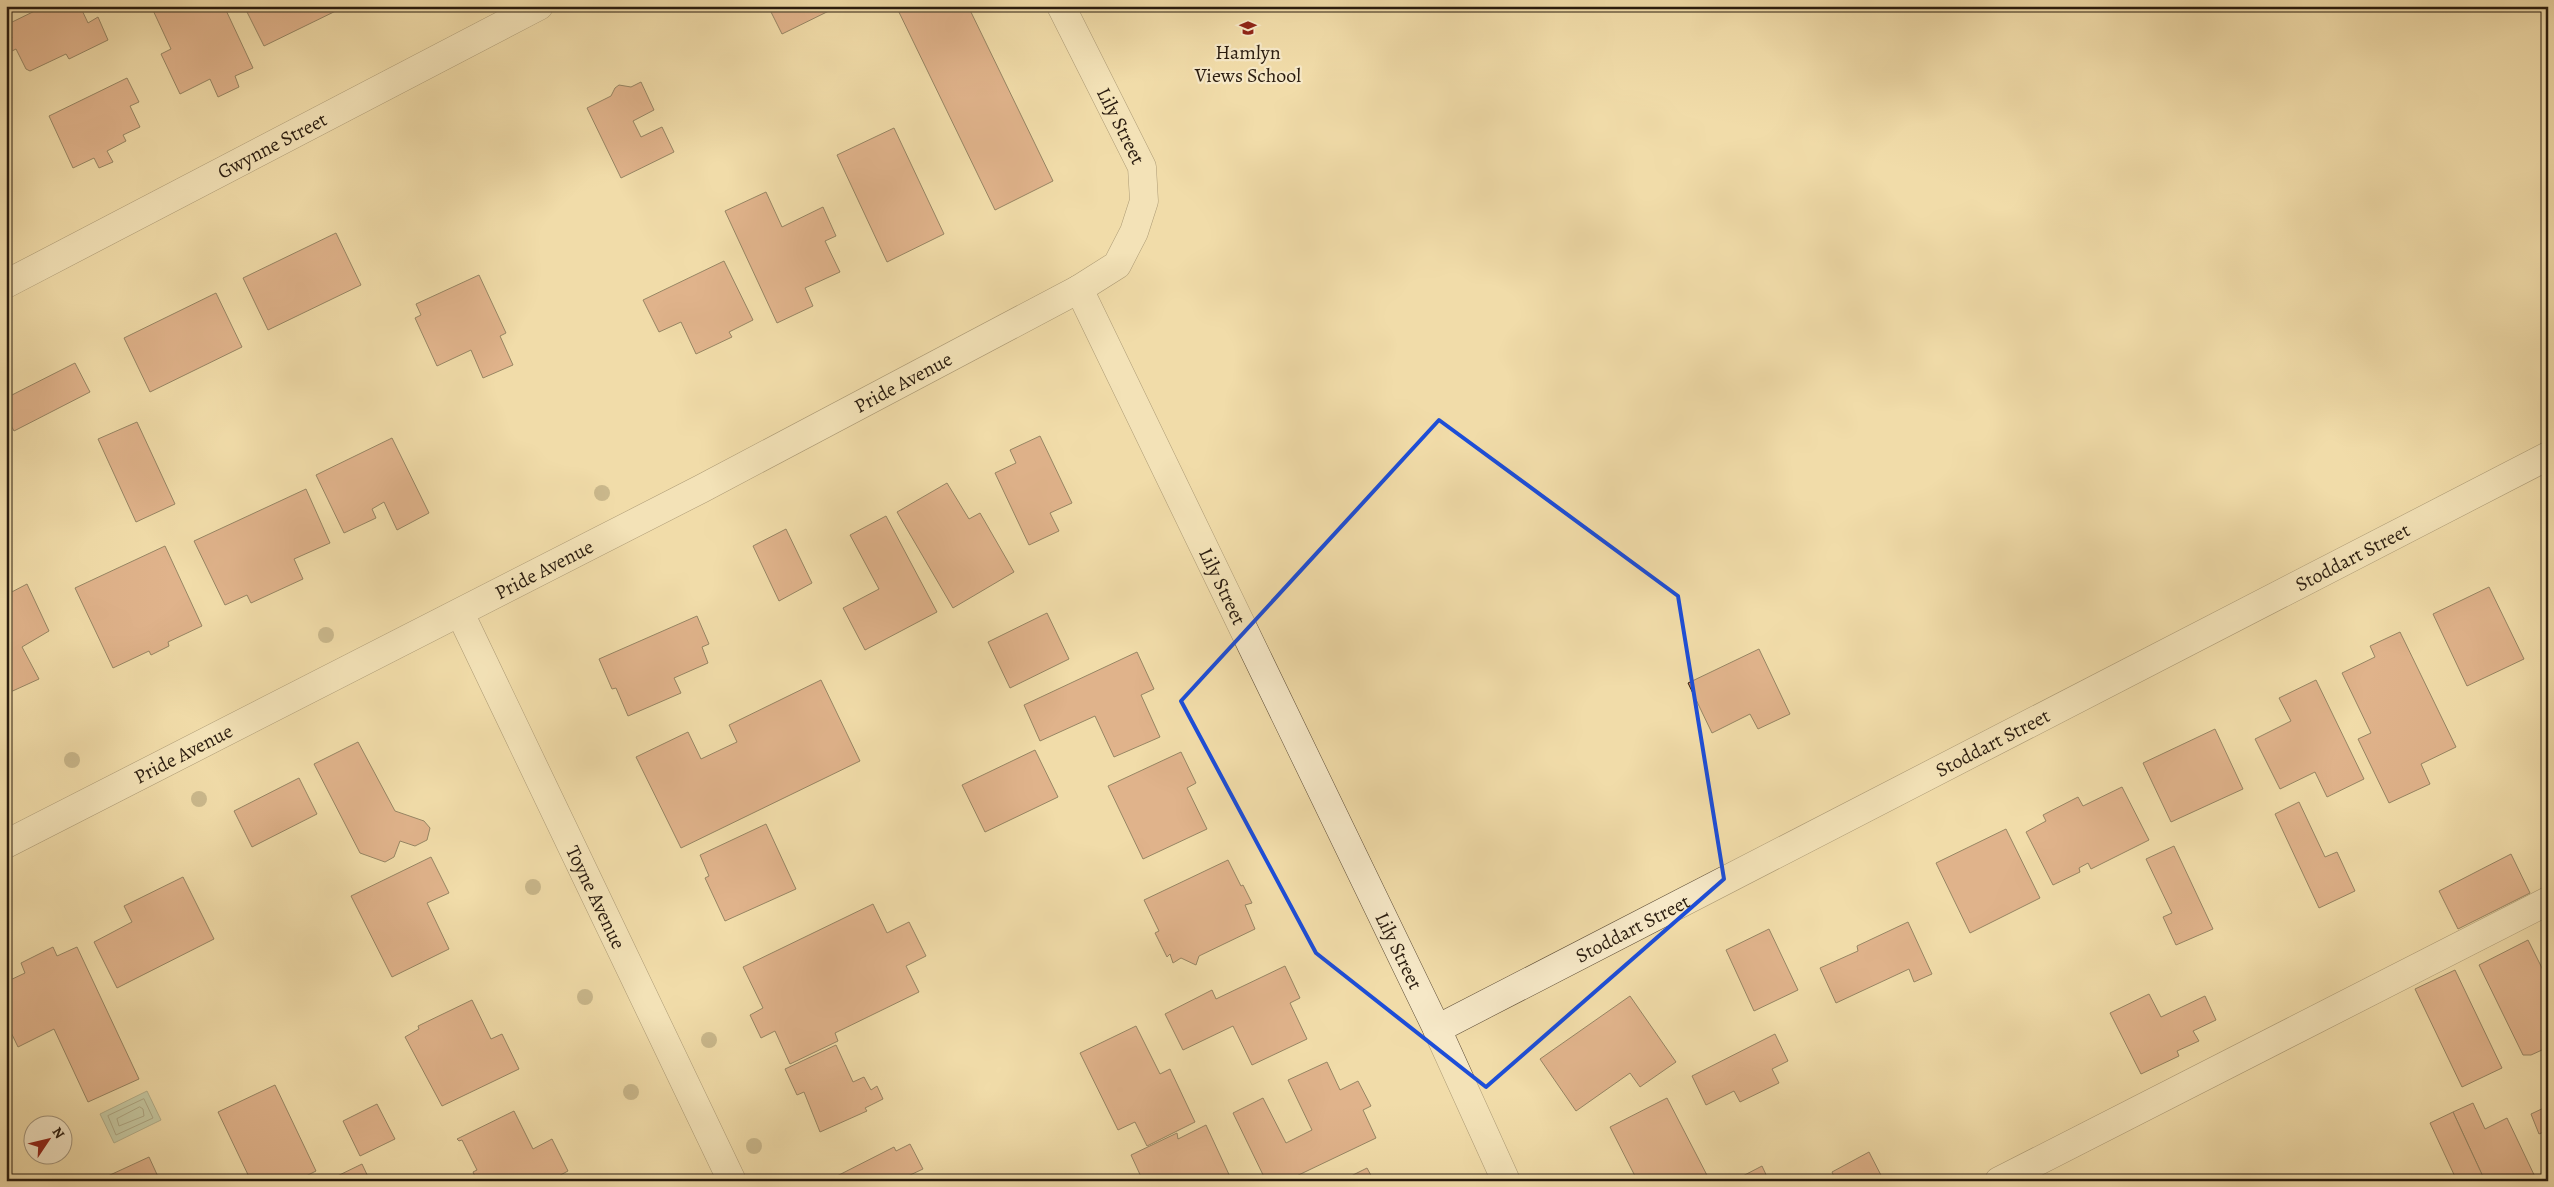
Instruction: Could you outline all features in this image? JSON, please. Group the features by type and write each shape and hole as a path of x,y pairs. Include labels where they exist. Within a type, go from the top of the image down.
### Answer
{"street":[{"name":"Gwynne Street","path":"6,284 539,6"},
{"name":"Lily Street","path":"1061,6 1142,167 1144,201 1134,232 1117,265 1079,290 1437,1029 1506,1181"},
{"name":"Pride Avenue","path":"6,844 701,489 1079,290"},
{"name":"Stoddart Street","path":"1437,1029 2548,456"},
{"name":"Toyne Avenue","path":"460,613 732,1181"},
{"path":"1999,1181 2548,901"}],"highlighted area":[{"path":"1439,420 1678,596 1724,879 1486,1087 1316,953 1181,701"}],"water":[{"path":"147,1091 161,1120 114,1143 100,1114"}],"building":[{"path":"45,6 60,6 61,9 67,6 80,6 88,23 98,17 108,40 69,59 66,54 30,71 26,69 16,49 12,51 6,41 12,38 6,25"},
{"path":"151,6 224,6 253,68 235,76 239,87 218,97 210,79 180,94 161,54 171,49"},
{"path":"244,6 346,6 264,46"},
{"path":"768,6 839,6 782,34"},
{"path":"896,6 968,6 1053,181 995,210"},
{"path":"127,78 139,102 130,106 140,127 123,135 126,141 107,151 113,162 99,168 94,158 73,168 49,116"},
{"path":"641,82 654,110 633,121 641,137 662,127 674,152 621,178 587,108 611,96 619,85 631,87"},
{"path":"894,128 944,234 887,262 837,155"},
{"path":"766,192 782,227 823,207 836,236 825,241 840,272 805,288 813,306 777,323 725,211"},
{"path":"336,233 361,285 268,330 243,278"},
{"path":"724,261 753,320 729,332 732,337 696,354 681,322 659,332 643,300"},
{"path":"479,275 506,333 500,336 513,365 483,378 471,350 437,366 415,318 421,315 416,304"},
{"path":"216,293 242,347 150,392 124,338"},
{"path":"75,363 90,392 14,431 6,416 6,398"},
{"path":"137,422 175,504 136,522 98,439"},
{"path":"1040,436 1072,503 1050,513 1059,531 1029,545 995,473 1016,463 1010,450"},
{"path":"392,438 429,513 397,530 384,502 372,509 376,518 344,533 316,475"},
{"path":"947,483 969,519 980,513 1014,572 953,608 897,512"},
{"path":"306,489 330,543 294,559 303,579 251,603 247,595 225,605 194,541"},
{"path":"886,516 937,612 865,650 843,608 879,589 850,535"},
{"path":"786,529 812,583 779,601 753,546"},
{"path":"165,546 202,626 168,642 169,646 151,655 149,651 113,668 75,588"},
{"path":"27,584 49,631 22,647 39,679 6,694 6,595"},
{"path":"2489,587 2524,659 2467,686 2433,614"},
{"path":"1047,613 1069,659 1010,688 988,642"},
{"path":"697,616 709,644 702,647 708,663 674,678 681,693 628,716 616,688 612,689 599,659"},
{"path":"2400,632 2456,747 2421,764 2430,784 2389,803 2358,739 2371,733 2342,673 2375,657 2370,646"},
{"path":"1759,649 1790,714 1758,729 1750,714 1712,733 1688,683"},
{"path":"1137,652 1154,689 1141,695 1160,737 1114,757 1095,716 1040,741 1024,705"},
{"path":"821,680 860,761 681,848 636,757 688,732 701,759 737,742 729,725"},
{"path":"2316,680 2364,779 2327,797 2315,772 2280,789 2255,739 2291,721 2279,698"},
{"path":"2215,729 2243,789 2171,822 2143,763"},
{"path":"358,742 395,811 424,821 430,828 427,840 415,846 400,841 394,857 385,862 360,853 314,764"},
{"path":"1035,750 1058,797 985,832 962,785"},
{"path":"1181,752 1196,783 1187,788 1207,829 1143,859 1108,786"},
{"path":"299,778 317,814 252,847 234,811"},
{"path":"2122,787 2149,840 2091,869 2088,863 2079,868 2080,872 2053,885 2026,832 2046,821 2043,815 2078,797 2083,806"},
{"path":"2299,802 2325,857 2337,852 2355,891 2319,908 2275,814"},
{"path":"766,824 796,889 725,921 705,878 709,876 700,855"},
{"path":"2006,829 2040,898 1970,933 1936,863"},
{"path":"2174,846 2213,929 2176,945 2163,917 2172,913 2146,859"},
{"path":"2511,854 2530,893 2458,929 2439,891"},
{"path":"431,857 449,893 427,903 449,949 392,977 351,896"},
{"path":"1228,860 1252,903 1245,905 1255,929 1199,956 1196,965 1181,958 1173,963 1170,954 1167,957 1155,933 1159,931 1144,900"},
{"path":"183,877 214,939 117,988 94,942 132,922 124,906"},
{"path":"873,904 887,933 909,922 926,956 906,966 919,992 835,1033 838,1041 790,1064 775,1031 761,1038 750,1015 763,1008 743,967"},
{"path":"1908,922 1932,974 1914,982 1909,969 1836,1003 1820,968 1858,951 1857,946"},
{"path":"1769,929 1798,990 1754,1011 1726,950"},
{"path":"2528,940 2548,980 2548,1028 2542,1031 2546,1039 2542,1050 2531,1055 2523,1055 2479,965"},
{"path":"53,947 57,956 77,947 139,1079 88,1102 54,1029 18,1047 6,1022 6,982 25,973 21,963"},
{"path":"1285,966 1300,998 1290,1003 1307,1039 1252,1065 1233,1026 1183,1050 1165,1014 1212,990 1216,999"},
{"path":"2455,970 2502,1068 2462,1087 2415,989"},
{"path":"2149,994 2161,1017 2205,996 2216,1020 2193,1031 2199,1041 2177,1051 2179,1056 2141,1074 2110,1013"},
{"path":"1630,996 1676,1062 1640,1087 1630,1073 1576,1111 1540,1059"},
{"path":"472,1000 491,1039 502,1034 519,1069 442,1106 405,1037 419,1029 418,1026"},
{"path":"1136,1026 1160,1074 1170,1069 1195,1122 1147,1146 1135,1122 1118,1130 1080,1053"},
{"path":"1775,1034 1788,1061 1772,1069 1779,1083 1740,1102 1734,1091 1706,1105 1692,1076"},
{"path":"836,1045 853,1082 864,1077 871,1090 877,1086 883,1099 865,1108 867,1111 820,1132 804,1092 797,1095 785,1069"},
{"path":"1327,1062 1340,1090 1358,1081 1371,1106 1363,1110 1376,1138 1286,1181 1266,1181 1233,1113 1263,1098 1286,1143 1312,1130 1288,1080"},
{"path":"275,1085 316,1171 296,1181 251,1181 218,1112"},
{"path":"1667,1098 1710,1181 1626,1181 1635,1176 1610,1127"},
{"path":"2473,1103 2485,1129 2507,1118 2537,1181 2485,1181 2453,1112"},
{"path":"377,1104 395,1139 360,1156 343,1121"},
{"path":"2548,1106 2548,1130 2539,1134 2531,1114"},
{"path":"514,1111 533,1149 552,1139 568,1171 549,1181 477,1181 473,1172 477,1170 462,1140 459,1141 457,1139"},
{"path":"2453,1112 2485,1181 2457,1181 2430,1123"},
{"path":"1206,1125 1232,1181 1143,1181 1131,1155 1177,1133 1178,1139"},
{"path":"910,1144 923,1169 908,1176 910,1181 837,1181 835,1177 894,1147 896,1151"},
{"path":"1869,1152 1884,1181 1836,1181 1832,1172"},
{"path":"149,1157 160,1181 97,1181"},
{"path":"362,1164 370,1181 327,1181"},
{"path":"1762,1166 1769,1181 1733,1181"},
{"path":"1367,1168 1374,1181 1341,1181"}],"place":[{"name":"Hamlyn Views School","path":"1248,28"}]}
